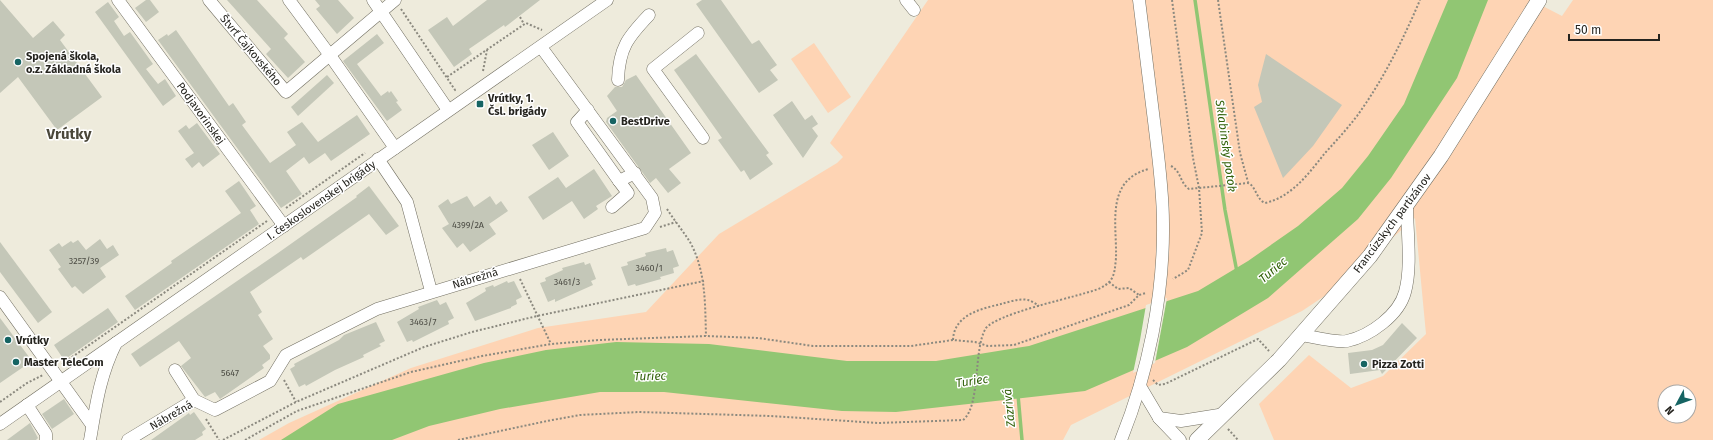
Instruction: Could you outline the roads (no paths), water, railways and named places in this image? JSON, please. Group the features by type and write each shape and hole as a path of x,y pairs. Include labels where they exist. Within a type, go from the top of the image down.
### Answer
{"main road":[{"name":"Francúzskych partizánov","path":"1197,440 1226,421 1370,256 1407,206 1464,121 1539,0"}],"street":[{"name":"Podjavorinskej","path":"118,0 284,226"},
{"name":"Štvrť Čajkovského","path":"209,0 286,92 394,0"},
{"path":"289,0 330,54 395,148"},
{"path":"373,0 448,110"},
{"name":"I. československej brigády","path":"0,424 607,0"},
{"path":"906,0 914,10"},
{"path":"1121,440 1140,386 1147,376 1154,292 1163,224 1161,182 1139,0"},
{"path":"618,80 620,54 625,41 649,15"},
{"path":"698,33 653,69 703,138"},
{"name":"Nábrežná","path":"128,440 194,400 215,410 270,381 286,355 377,309 431,291 645,228 655,213 652,198 541,47"},
{"path":"588,110 577,122 628,193 612,207"},
{"path":"378,159 407,202 431,291"},
{"path":"619,181 635,173"},
{"path":"1302,335 1346,341 1371,332 1394,312 1405,292 1408,267 1407,206"},
{"path":"0,297 62,381 92,425"},
{"path":"90,440 100,382 108,360 118,341"},
{"path":"175,370 194,400"},
{"path":"1140,386 1159,418 1180,440"},
{"path":"27,405 46,434 46,440"},
{"path":"1159,418 1226,421"}],"water":[{"name":"Turiec","path":"1448,0 1488,0 1457,78 1391,178 1358,219 1268,298 1187,347 1085,391 896,412 842,411 664,392 600,392 500,409 429,426 392,440 281,440 338,404 484,363 546,350 616,342 709,344 847,361 936,361 1029,346 1198,291 1248,261 1298,226 1342,188 1368,156 1404,104"}],"waterway":[{"name":"Sklabinský potok","path":"1195,0 1225,210 1237,272"},
{"name":"Zázrivá","path":"1018,395 1022,440"}],"place":[{"name":"Spojená škola, o.z. Základná škola","path":"18,62"},
{"name":"Vrútky, 1. Čsl. brigády","path":"480,104"},
{"name":"BestDrive","path":"613,121"},
{"name":"Vrútky","path":"8,340"},
{"name":"Master TeleCom","path":"16,362"},
{"name":"Pizza Zotti","path":"1364,364"}],"district":[{"name":"Vrútky","path":"69,134"}]}
